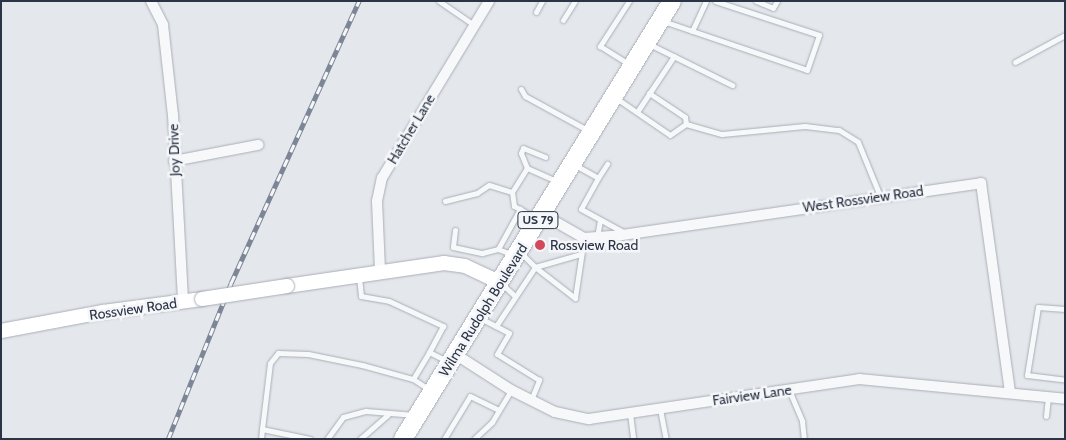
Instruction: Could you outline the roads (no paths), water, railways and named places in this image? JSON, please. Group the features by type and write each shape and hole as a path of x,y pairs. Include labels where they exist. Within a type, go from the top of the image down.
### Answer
{"highway":[{"name":"Wilma Rudolph Boulevard","path":"403,439 672,1"}],"street":[{"name":"Joy Drive","path":"151,1 163,25 173,115 183,302"},
{"name":"Hatcher Lane","path":"380,270 377,201 382,178 489,1"},
{"path":"174,161 258,145"},
{"name":"West Rossview Road","path":"584,238 627,234 880,196 982,183 1010,392"},
{"path":"540,217 584,238"},
{"name":"Rossview Road","path":"1,331 103,312 183,302 380,270 444,263 466,266 500,282"},
{"name":"Fairview Lane","path":"453,358 555,412 589,419 859,379 1010,392 1065,399"}],"lane":[{"path":"439,1 474,26"},
{"path":"536,12 542,1"},
{"path":"563,20 575,1"},
{"path":"629,1 600,46 632,66"},
{"path":"692,31 706,1"},
{"path":"660,20 807,70 819,35 715,1"},
{"path":"756,1 773,8 777,1"},
{"path":"1016,62 1065,35"},
{"path":"646,43 732,85"},
{"path":"637,112 674,56"},
{"path":"521,88 525,96 591,133"},
{"path":"649,93 686,117 686,124"},
{"path":"614,96 670,134 686,124 722,134 805,126 839,130 858,142 880,196"},
{"path":"545,157 524,148 521,154 527,168 561,183"},
{"path":"573,164 598,178"},
{"path":"607,164 581,209 627,234"},
{"path":"527,168 512,192 514,206 540,217"},
{"path":"445,201 477,193 488,185 512,192"},
{"path":"498,249 520,209"},
{"path":"597,237 600,220"},
{"path":"455,230 453,247 482,253 498,249 518,254 575,298 584,238"},
{"path":"466,266 471,251"},
{"path":"496,326 535,267 581,254"},
{"path":"358,274 361,296 388,301 443,326 413,379"},
{"path":"500,282 515,296"},
{"path":"1065,309 1038,307 1027,374 1030,378 1065,380"},
{"path":"479,318 509,333 497,354 539,380 531,400"},
{"path":"429,352 453,358"},
{"path":"261,439 270,363 278,353 308,354 413,379 432,391"},
{"path":"474,439 499,410 511,390"},
{"path":"789,390 802,421 804,439"},
{"path":"444,439 470,396 499,410"},
{"path":"1046,416 1048,397"},
{"path":"660,409 666,439"},
{"path":"327,439 343,417 366,411 388,415 418,415"},
{"path":"630,413 633,439"},
{"path":"360,439 388,415"},
{"path":"262,429 310,439"}],"railway":[{"path":"168,439 231,283 359,1"}],"place":[{"name":"Rossview Road","path":"540,245"}]}
